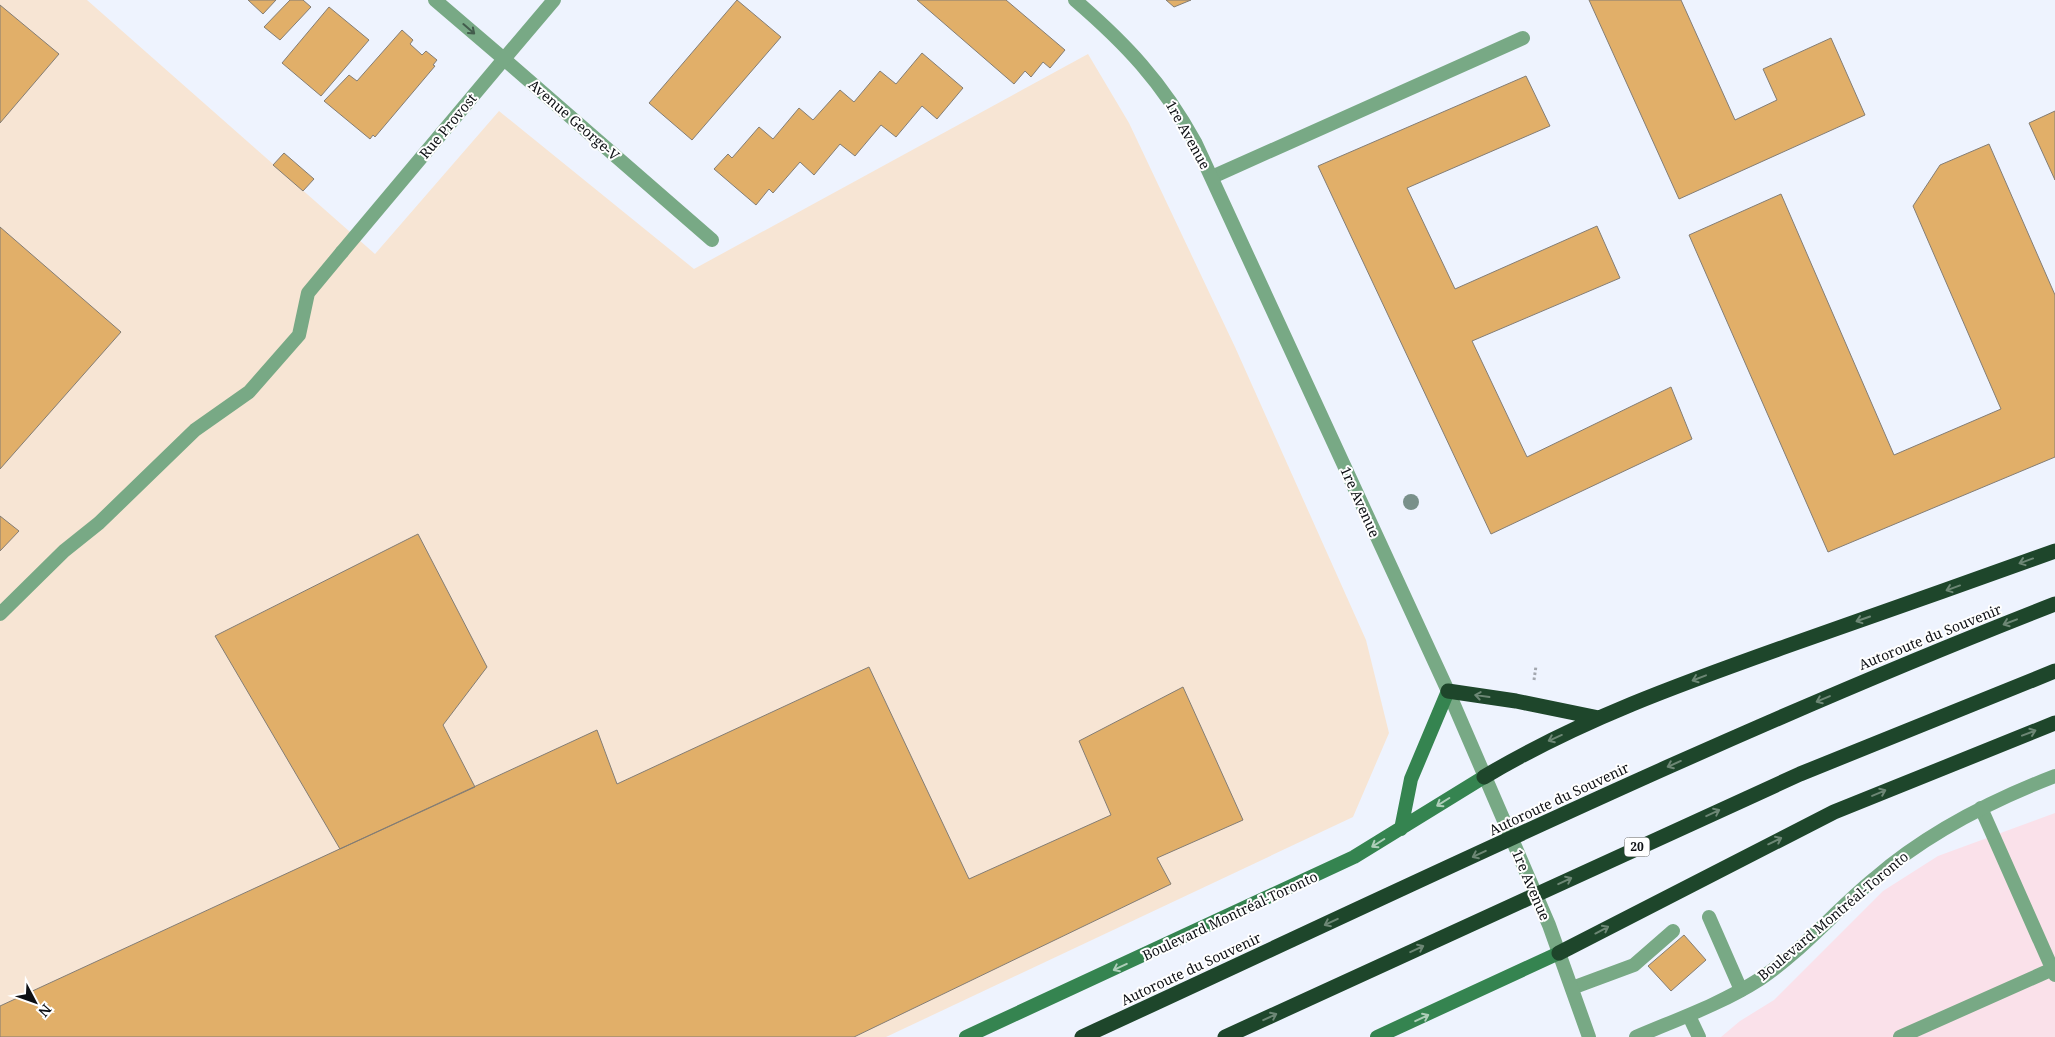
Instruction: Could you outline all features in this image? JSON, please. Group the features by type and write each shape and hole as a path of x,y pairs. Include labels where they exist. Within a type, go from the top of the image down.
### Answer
{"highway":[{"path":"1484,776 1531,748 1599,718 1745,661 2055,551"},
{"name":"Autoroute du Souvenir","path":"1082,1037 1684,760 1876,676 2055,604"},
{"name":"20","path":"1225,1037 1800,774 2055,671"},
{"path":"1448,691 1516,701 1599,718"},
{"path":"1559,953 1834,812 2055,723"}],"main road":[{"path":"1401,829 1411,779 1448,691"},
{"name":"Boulevard Montréal-Toronto","path":"966,1037 1280,894 1354,857 1484,776"},
{"path":"1378,1037 1559,953"}],"street":[{"name":"Avenue George-V","path":"435,0 712,240"},
{"name":"Rue Provost","path":"0,614 64,551 99,523 195,430 249,392 299,335 308,293 554,0"},
{"name":"1re Avenue","path":"1075,0 1124,44 1160,85 1192,136 1448,691 1549,925 1589,1037"},
{"path":"1212,177 1523,38"},
{"name":"Boulevard Montréal-Toronto","path":"1636,1037 1689,1016 1741,990 1780,964 1892,864 1941,830 1981,808 2055,776"},
{"path":"1900,1037 2054,971 1981,808"},
{"path":"1710,917 1741,990"},
{"path":"1572,988 1634,965 1673,931"},
{"path":"1689,1016 1699,1037"}],"path":[{"path":"1533,685 1536,666"}],"shaded area":[{"path":"0,0 87,0 375,254 499,111 694,269 1088,54 1129,123 1235,347 1366,640 1389,733 1353,817 886,1037 0,1037"},
{"path":"2055,813 2055,1037 1721,1037 1740,1021 1774,1000 1883,891 1938,856"}],"building":[{"path":"248,0 276,0 263,14"},
{"path":"290,0 303,0 311,7 280,40 264,27"},
{"path":"737,0 781,37 692,140 649,103"},
{"path":"917,0 1006,0 1065,50 1050,68 1043,62 1031,77 1025,71 1014,84"},
{"path":"1166,0 1191,0 1174,7"},
{"path":"1589,0 1681,0 1735,120 1777,100 1763,69 1831,38 1865,115 1679,199"},
{"path":"0,5 59,54 0,123"},
{"path":"329,7 369,40 321,96 282,63"},
{"path":"402,30 413,40 410,44 422,55 426,51 437,60 433,65 435,66 375,137 373,135 370,139 324,101 349,75 357,81"},
{"path":"922,53 963,88 937,119 922,106 896,137 881,125 855,156 840,144 814,175 800,162 773,193 769,189 756,205 714,169 728,154 732,158 759,127 773,139 799,108 813,120 840,90 854,102 880,71 896,84"},
{"path":"1526,76 1550,126 1407,188 1455,289 1597,226 1620,278 1472,341 1527,457 1671,387 1692,439 1491,534 1318,166"},
{"path":"2055,111 2055,180 2029,123"},
{"path":"1989,144 2055,295 2055,457 1828,552 1689,235 1781,194 1894,455 2001,409 1913,206 1940,165"},
{"path":"284,153 314,179 303,191 273,165"},
{"path":"0,227 121,332 0,469"},
{"path":"0,516 19,531 0,551"},
{"path":"418,534 487,667 443,725 475,787 340,849 215,636"},
{"path":"869,667 969,879 1111,815 1079,741 1183,687 1243,820 1157,858 1171,884 854,1037 0,1037 0,1006 597,730 617,784"},
{"path":"1684,935 1706,960 1671,991 1648,966"}]}
